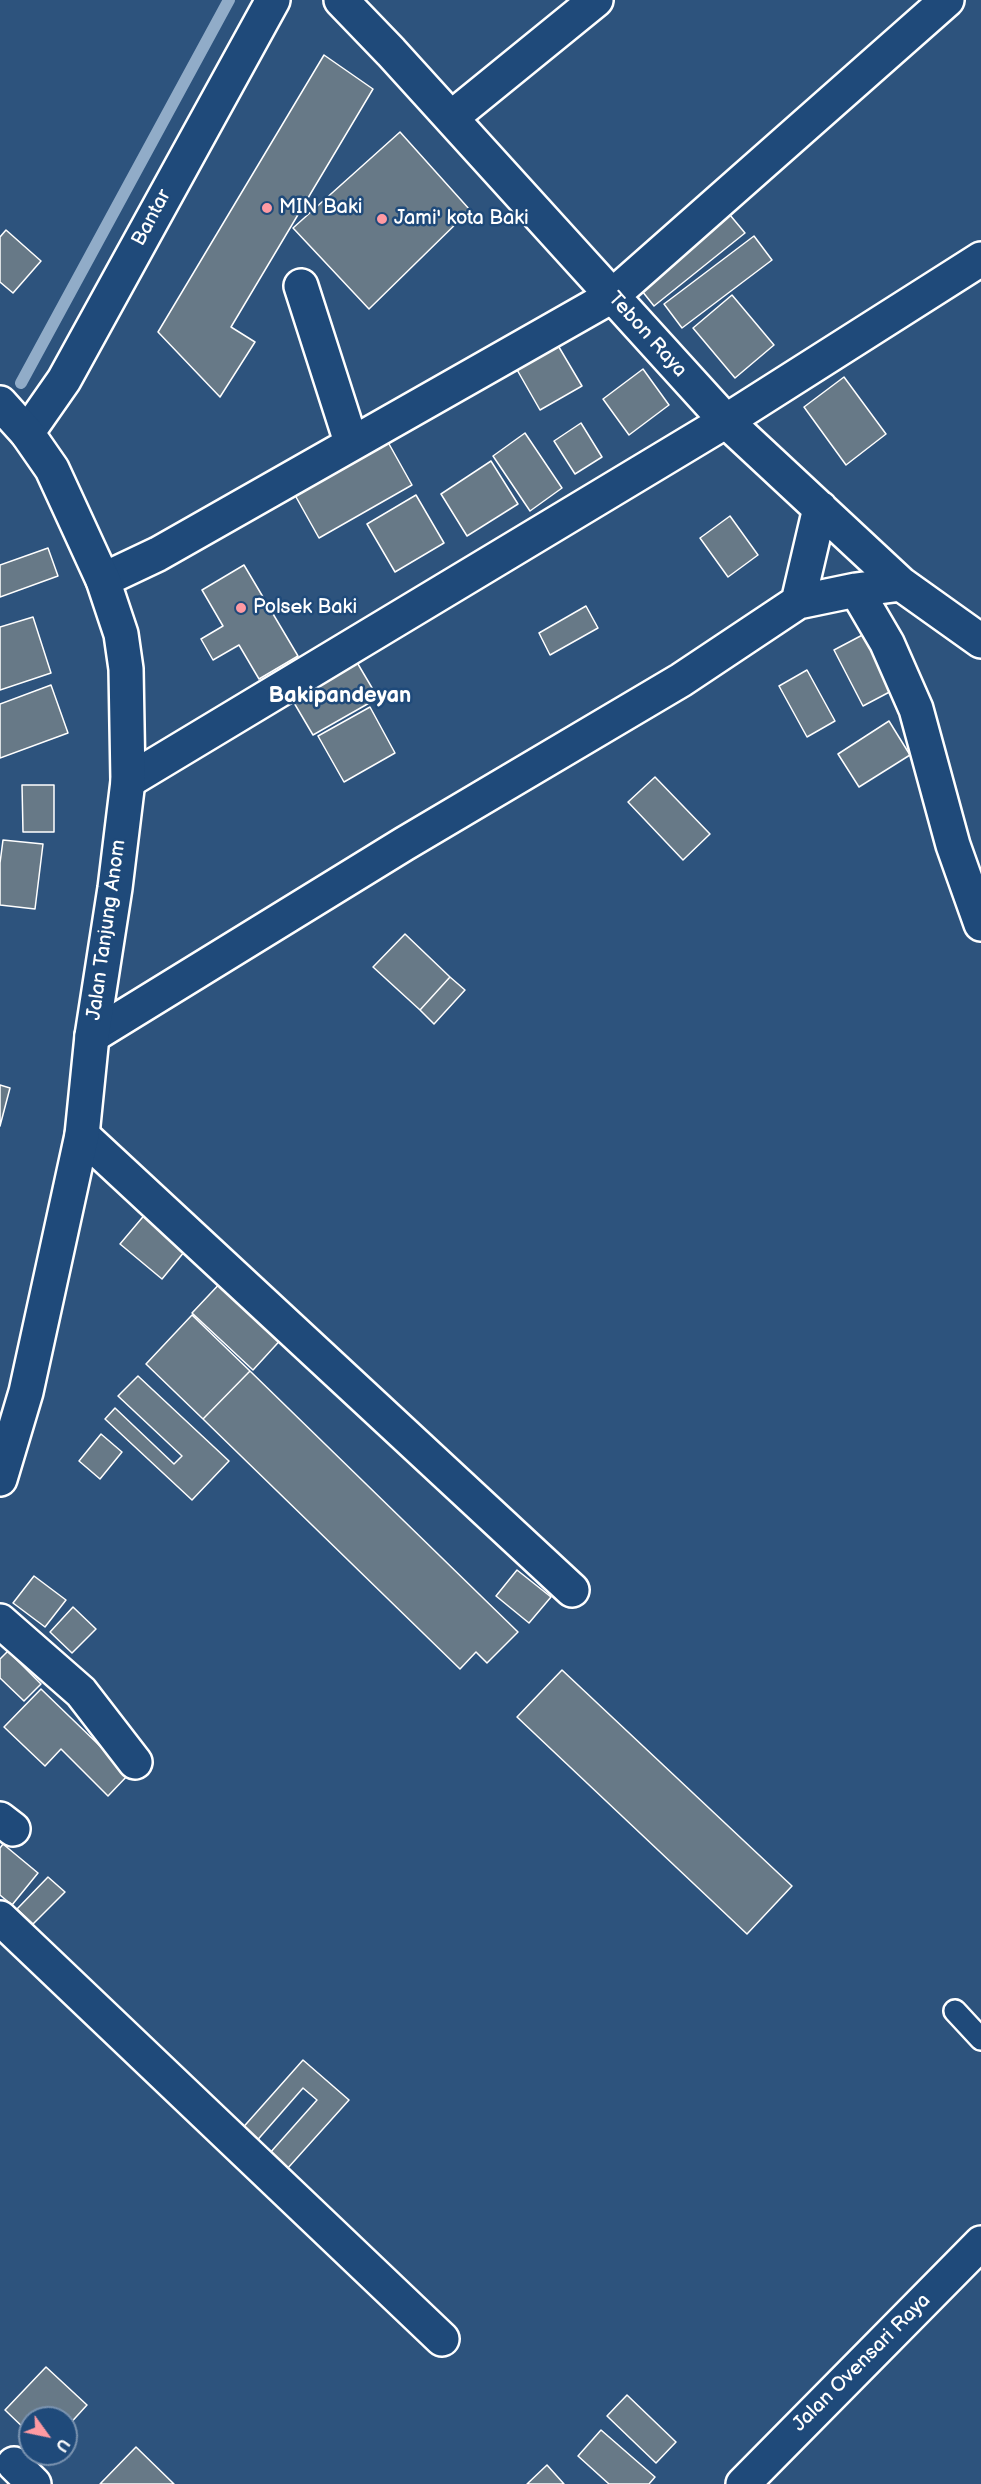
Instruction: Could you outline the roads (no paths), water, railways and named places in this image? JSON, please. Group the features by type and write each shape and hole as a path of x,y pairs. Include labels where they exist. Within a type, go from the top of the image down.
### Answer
{"street":[{"name":"Bantar","path":"27,433 64,380 273,0"},
{"name":"Tebon Raya","path":"341,0 726,421 901,584 981,641"},
{"path":"451,118 596,0"},
{"path":"103,580 158,554 351,442 612,296 947,0"},
{"path":"128,781 726,421 981,259"},
{"path":"301,286 351,442"},
{"name":"Jalan Tanjung Anom","path":"0,403 27,433 52,469 103,580 121,634 126,669 128,781 92,1036 82,1136 26,1392 0,1479"},
{"path":"798,602 820,508"},
{"path":"92,1036 404,844 681,680 798,602 856,590 901,584"},
{"path":"856,590 887,642 916,709 953,844 981,924"},
{"path":"82,1136 572,1590"},
{"path":"0,1621 81,1692 135,1762"},
{"path":"0,1918 442,2339"},
{"name":"Jalan Ovensari Raya","path":"743,2484 981,2243"}],"lane":[{"path":"955,2011 981,2039"}],"waterway":[{"path":"21,383 229,0"}],"place":[{"name":"MIN Baki","path":"267,208"},
{"name":"Jami' kota Baki","path":"382,219"},
{"name":"Polsek Baki","path":"241,608"}],"district":[{"name":"Bakipandeyan","path":"340,696"}]}
